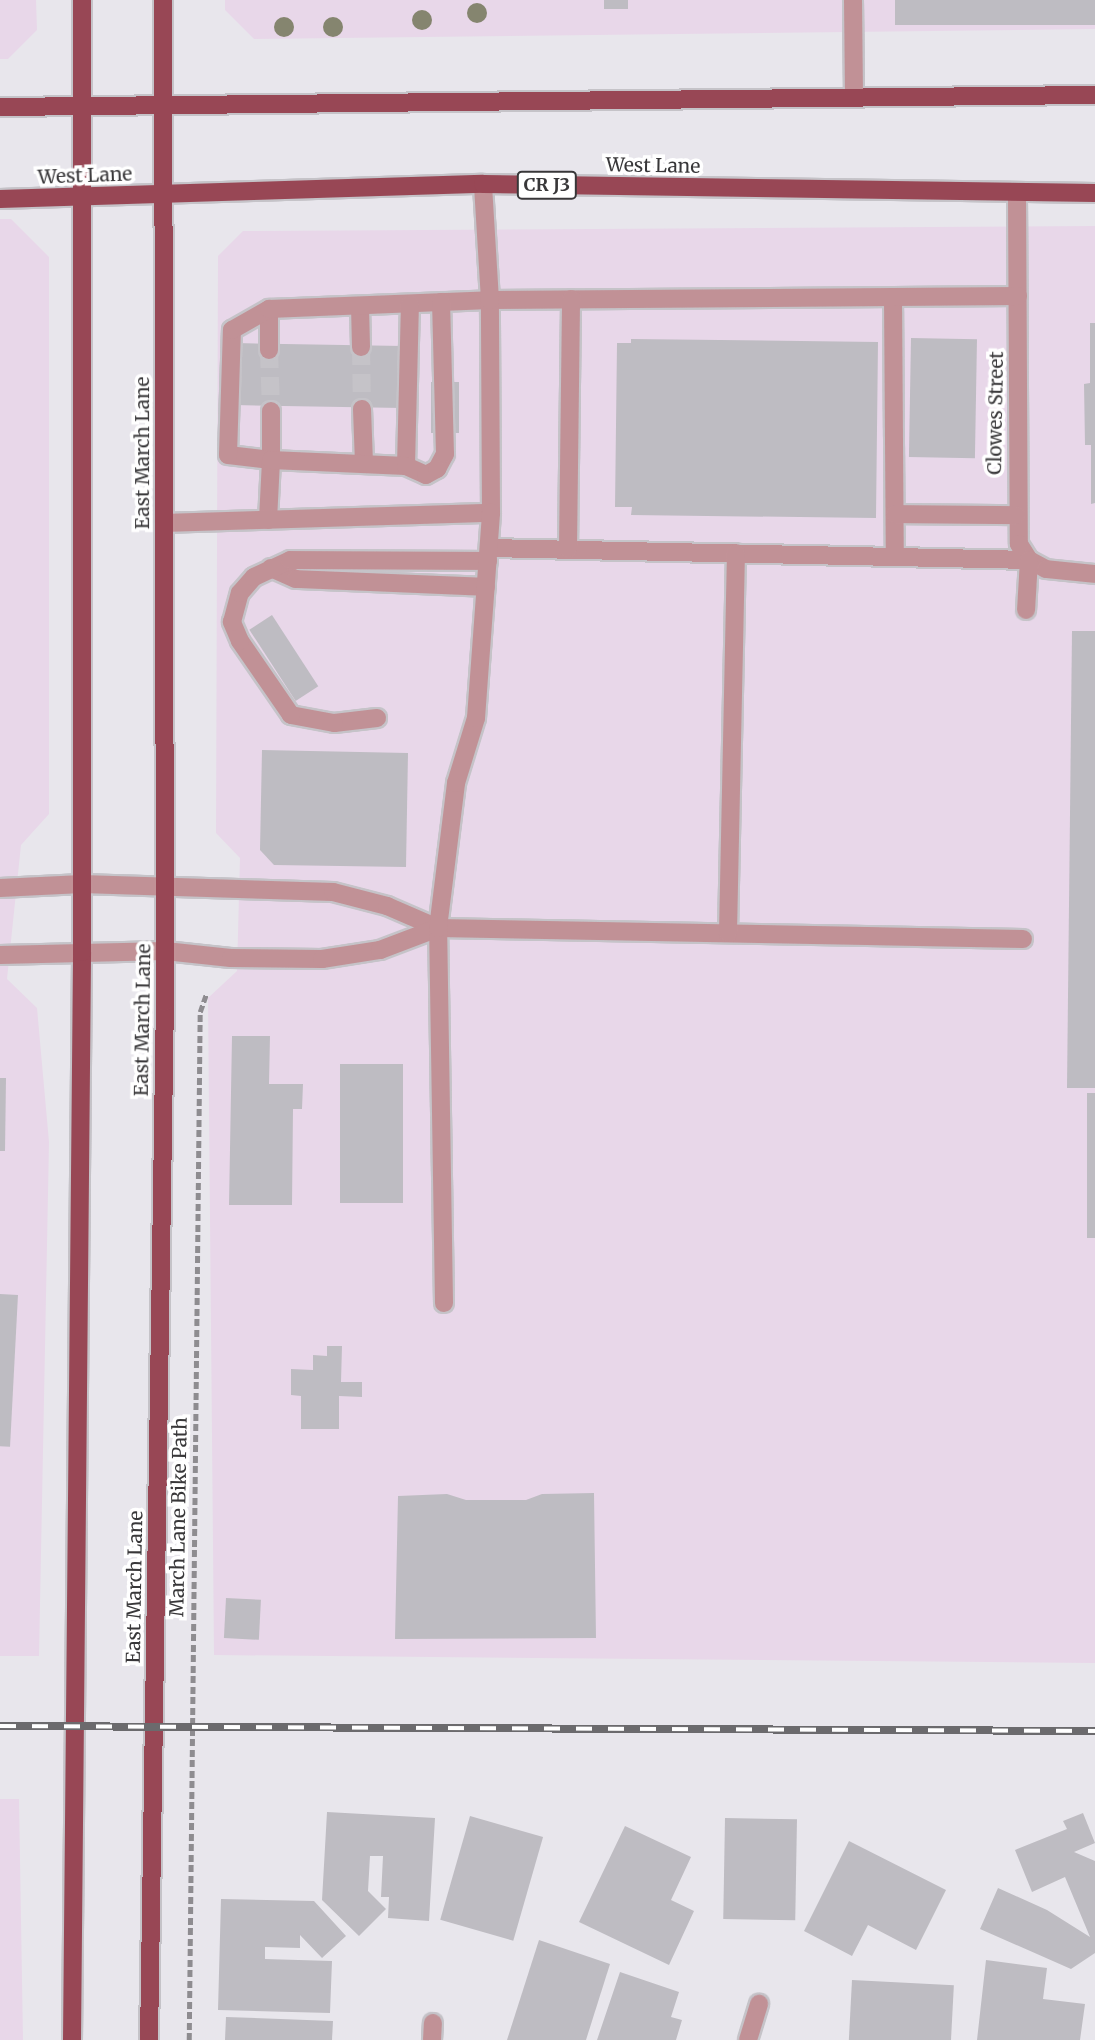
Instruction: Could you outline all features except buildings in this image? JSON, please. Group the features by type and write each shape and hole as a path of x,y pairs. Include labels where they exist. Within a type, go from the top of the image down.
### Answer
{"main road":[{"path":"72,2040 82,953 82,0"},
{"name":"East March Lane","path":"149,2040 165,951 163,0"},
{"path":"0,107 1095,95"},
{"name":"West Lane","path":"0,199 483,184 1017,195 1095,193"}],"street":[{"path":"853,0 854,97"},
{"path":"444,1303 438,928 456,783 476,718 491,513 490,300 483,184"},
{"name":"Clowes Street","path":"1017,195 1016,515 1019,544 1029,560"},
{"path":"441,302 445,454 437,469 425,474 406,466 271,460 228,455 232,330 269,309 490,300 1018,296"},
{"path":"893,297 895,556"},
{"path":"568,549 571,299"},
{"path":"406,466 410,304"},
{"path":"360,306 361,348"},
{"path":"269,309 269,350"},
{"path":"362,409 363,464"},
{"path":"268,520 271,411"},
{"path":"164,523 491,513"},
{"path":"895,514 1016,515"},
{"path":"377,718 304,721 278,702 232,622 240,593 254,577 290,560 488,555 568,549 1029,560 1059,572 1095,574"},
{"path":"728,933 736,553"},
{"path":"1026,610 1029,560"},
{"path":"271,568 296,579 486,587"},
{"path":"0,888 82,884 333,892 387,906 438,928"},
{"path":"0,955 165,951 231,958 322,959 380,950 438,928 1023,939"},
{"path":"748,2040 759,2004"}],"path":[{"name":"March Lane Bike Path","path":"189,2040 199,1053 200,1012 206,995"}],"shaded area":[{"path":"0,0 36,0 37,30 8,59 0,59"},
{"path":"225,0 1095,0 1095,29 254,39 225,10"},
{"path":"0,219 11,219 49,257 49,814 21,845 7,979 37,1008 49,1142 39,1656 0,1656"},
{"path":"1095,226 1095,1663 214,1655 208,998 237,971 240,858 216,833 218,256 243,231"},
{"path":"0,1799 19,1799 23,2040 0,2040"}],"tunnel":[{"path":"361,347 362,409"},
{"path":"269,350 271,411"}],"railway":[{"path":"0,1726 1095,1731"}]}
